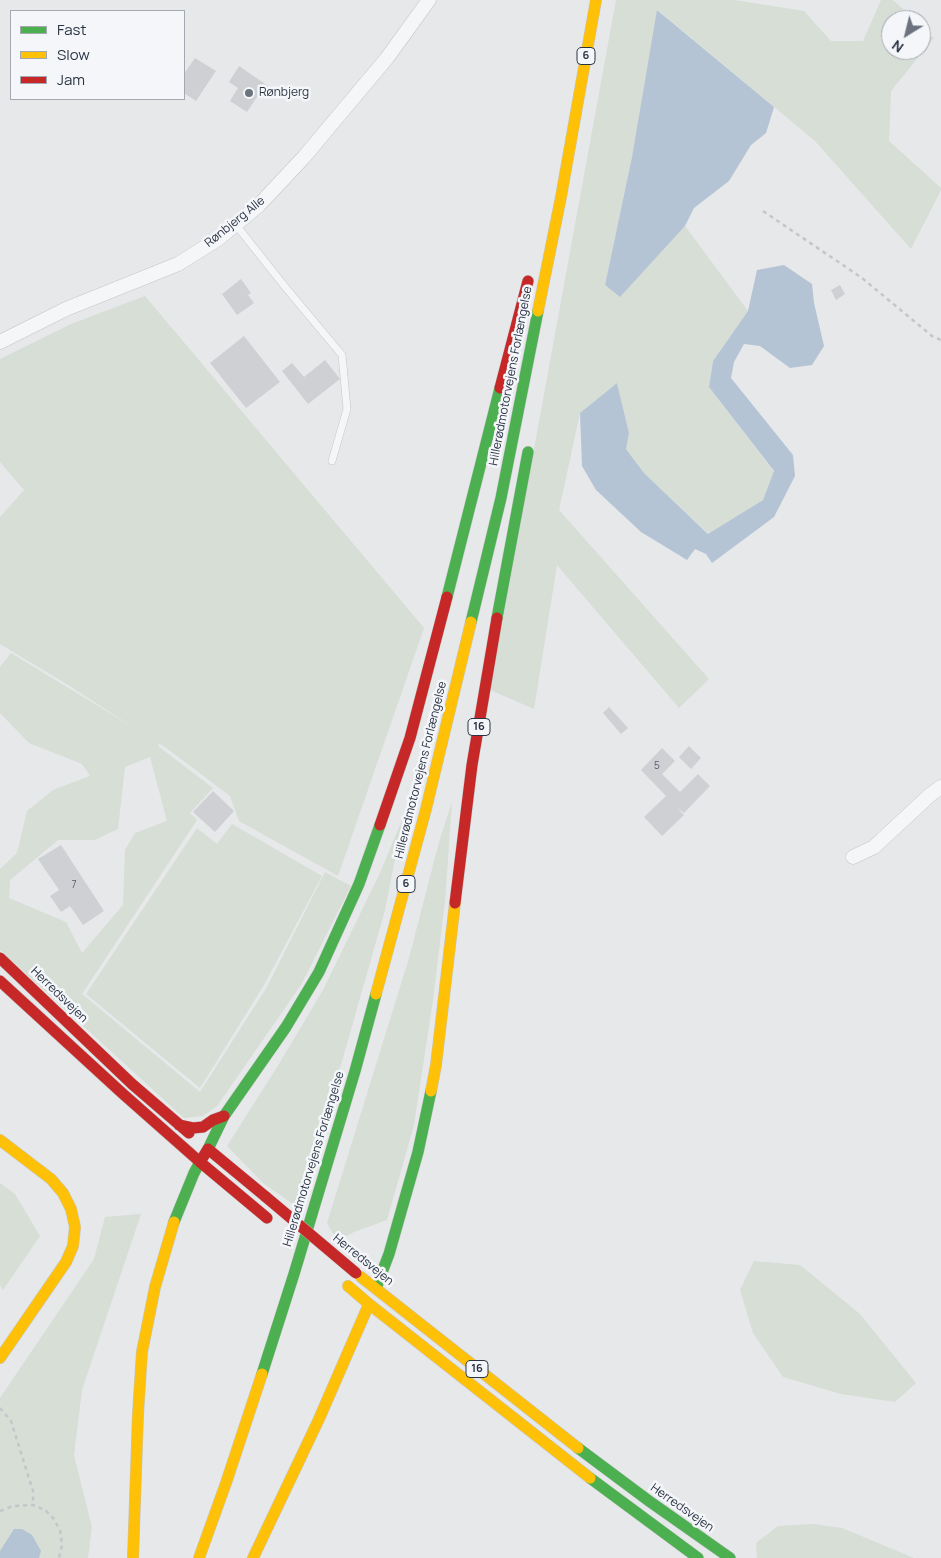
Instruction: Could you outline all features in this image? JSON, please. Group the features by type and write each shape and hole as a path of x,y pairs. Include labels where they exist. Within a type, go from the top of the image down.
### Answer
{"main road":[{"name":"Hillerødmotorvejens Forlængelse","path":"199,1558 226,1483 294,1274 355,1071 426,809 501,498 561,197 596,0"},
{"path":"567,164 571,210"},
{"path":"538,252 561,197"},
{"path":"133,1558 142,1352 155,1287 171,1230 194,1173 224,1116 286,1027 318,972 359,884 410,738 531,270"},
{"name":"16","path":"376,1288 389,1254 418,1152 436,1066 472,765 493,638 530,443"},
{"name":"Herredsvejen","path":"0,958 132,1084 178,1125 356,1273 579,1449 649,1502 730,1558"},
{"path":"0,981 122,1093 270,1221"},
{"path":"178,1125 192,1128 203,1126 224,1116"},
{"path":"0,1140 51,1179 63,1193 71,1209 75,1227 73,1246 66,1262 0,1358"},
{"path":"289,1236 311,1255"},
{"name":"16","path":"344,1283 571,1463 698,1558"},
{"path":"253,1558 319,1419 376,1288"}],"street":[{"name":"Rønbjerg Alle","path":"0,342 66,309 178,264 218,239 236,225 260,205 304,157 388,58 428,0"},
{"path":"853,857 874,847 941,787"}],"lane":[{"path":"236,225 342,355 347,409 332,461"}],"path":[{"path":"763,210 862,278 932,336 941,340"},
{"path":"0,1408 11,1421 33,1490 33,1505"},
{"path":"0,1511 13,1506 33,1505 45,1510 53,1518 60,1530 62,1545 59,1558"}],"shaded area":[{"path":"616,0 734,0 804,11 831,41 863,41 881,0 893,0 904,10 881,10 881,60 916,60 891,91 889,141 941,188 911,249 815,141 658,10 632,157 605,285 620,296 685,226 748,311 713,361 709,387 774,472 763,500 709,534 644,473 626,449 629,433 617,383 580,413 559,510 709,679 679,708 557,565 534,709 490,690"},
{"path":"145,296 424,628 338,876 239,821 230,796 165,747 159,744 158,746 213,788 190,813 197,820 82,994 200,1092 267,987 325,872 351,886 301,985 217,1106 203,1116 184,1118 0,950 0,869 17,853 27,811 53,790 90,776 82,764 29,743 0,713 0,667 11,653 136,729 0,644 0,517 24,490 0,462 0,359 71,324","holes":["150,757 167,821 135,833 125,850 123,905 82,953 66,922 9,898 10,880 58,840 95,840 118,829 125,767"]},
{"path":"452,802 445,901 433,1000 414,1125 387,1220 354,1232 337,1241 327,1223 409,958 439,842"},
{"path":"403,818 385,910 300,1209 263,1183 227,1146 323,990 379,875"},
{"path":"232,824 322,876 264,985 200,1088 86,994 197,828 217,844"},
{"path":"0,1183 15,1194 40,1236 3,1290 0,1285"},
{"path":"141,1214 82,1390 74,1455 92,1527 88,1558 0,1558 0,1398 94,1259 105,1217"},
{"path":"754,1261 800,1265 860,1314 916,1383 895,1402 841,1394 783,1377 753,1333 740,1290"},
{"path":"813,1524 842,1528 914,1558 757,1558 756,1543 778,1526"}],"water":[{"path":"657,10 774,107 766,133 751,145 729,181 694,208 685,226 620,297 605,285 632,157"},
{"path":"784,265 812,284 814,303 824,346 812,365 790,368 760,346 744,344 734,362 731,378 793,455 795,476 774,517 712,563 706,554 695,549 687,560 641,532 596,490 582,466 580,413 617,383 629,433 626,449 644,473 708,534 763,500 774,471 709,387 713,361 748,311 757,270"},
{"path":"14,1529 22,1529 32,1535 41,1551 39,1558 0,1558 0,1551"}],"building":[{"path":"195,58 216,71 196,101 185,94 185,73"},
{"name":"Rønbjerg","path":"239,66 268,86 260,99 257,97 247,112 230,101 238,88 229,82"},
{"path":"241,279 251,293 248,295 254,303 237,315 222,294"},
{"path":"840,285 845,294 836,300 831,290"},
{"path":"244,336 280,382 246,408 210,363"},
{"path":"325,360 340,379 308,404 282,371 292,363 304,377"},
{"path":"609,707 628,728 621,734 603,713"},
{"path":"689,746 701,758 691,769 679,757"},
{"path":"662,748 675,761 662,774 680,792 698,774 710,786 684,813 677,808 684,815 662,836 644,817 666,796 641,770"},
{"path":"213,791 234,811 215,832 193,812"},
{"path":"61,845 104,911 83,925 70,906 61,912 50,896 59,890 38,859"}],"traffic: fast":[{"path":"471,622 501,498 538,311"},
{"path":"447,597 500,388"},
{"path":"497,618 528,452"},
{"path":"208,1149 224,1116 286,1027 319,972 359,884 380,825"},
{"path":"262,1374 355,1071 376,994"},
{"path":"376,1288 389,1254 418,1152 431,1091"},
{"path":"174,1222 200,1162"},
{"path":"578,1448 730,1558"},
{"path":"590,1478 698,1558"}],"traffic: slow":[{"path":"538,311 561,197 596,0"},
{"path":"376,994 426,809 471,622"},
{"path":"431,1091 436,1065 455,903"},
{"path":"0,1140 51,1179 63,1193 71,1209 75,1227 73,1246 66,1262 0,1358"},
{"path":"133,1558 142,1352 155,1287 174,1222"},
{"path":"361,1277 578,1448"},
{"path":"348,1286 590,1478"},
{"path":"253,1558 319,1419 369,1304"},
{"path":"199,1558 262,1374"}],"traffic: jam":[{"path":"500,388 528,281"},
{"path":"380,825 410,738 447,597"},
{"path":"455,903 472,765 497,618"},
{"path":"0,958 132,1084 189,1133"},
{"path":"0,981 200,1162"},
{"path":"179,1125 193,1128 203,1127 213,1120 224,1116"},
{"path":"266,1197 208,1149 200,1162 267,1218"},
{"path":"266,1197 356,1273"}],"place":[{"name":"Rønbjerg","path":"249,93"}]}
